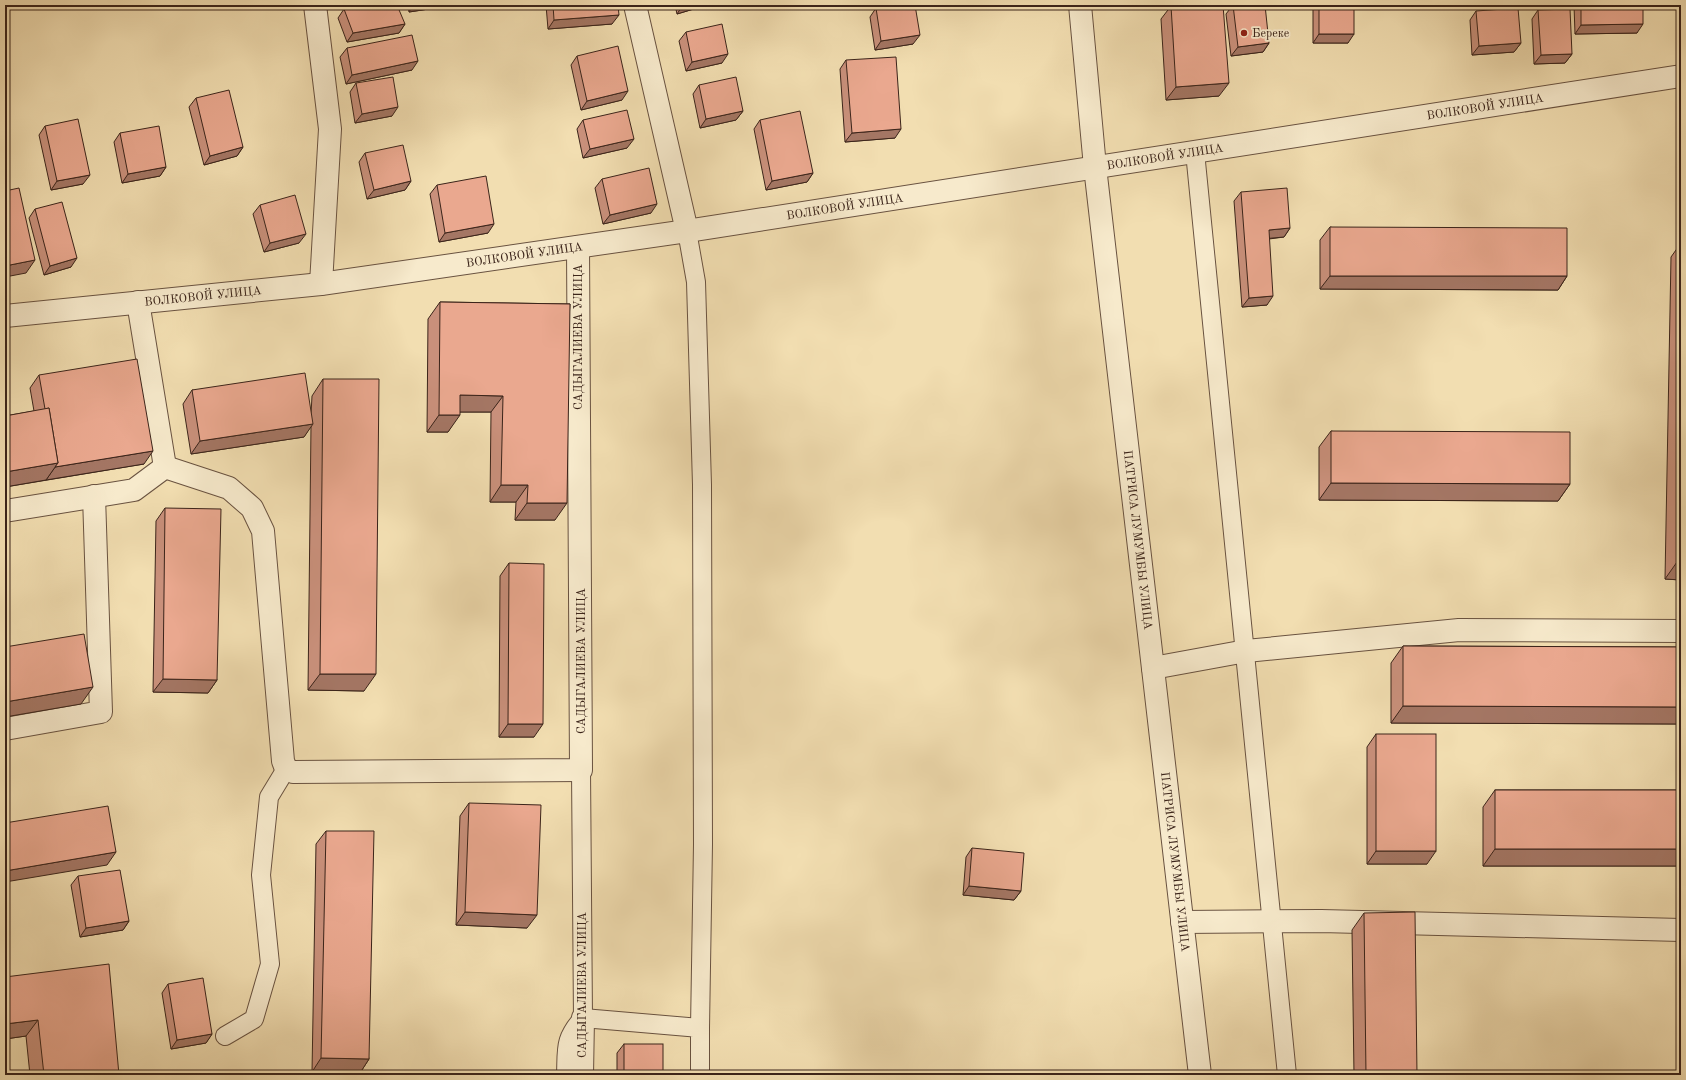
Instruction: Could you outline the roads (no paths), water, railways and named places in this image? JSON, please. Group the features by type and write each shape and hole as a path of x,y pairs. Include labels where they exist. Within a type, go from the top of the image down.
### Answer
{"street":[{"path":"315,5 330,129 321,284"},
{"path":"635,5 688,231"},
{"name":"ПАТРИСА ЛУМУМБЫ УЛИЦА","path":"1080,5 1095,167 1200,1075"},
{"name":"ВОЛКОВОЙ УЛИЦА","path":"5,316 321,284 688,231 1681,76"},
{"name":"САДЫГАЛИЕВА УЛИЦА","path":"578,247 581,770"},
{"path":"138,302 165,467"},
{"path":"165,467 229,488 252,508 263,531 283,762 286,769 293,772 581,770"},
{"path":"5,511 134,490 165,467"},
{"path":"5,729 101,712 94,496"},
{"path":"1153,668 1246,651 1459,630 1681,631"},
{"path":"1182,922 1321,921 1681,930"},
{"name":"САДЫГАЛИЕВА УЛИЦА","path":"582,1075 583,1018"}],"lane":[{"path":"1195,152 1246,651 1287,1075"},
{"path":"688,231 696,282 702,484 703,844 700,1075"},
{"path":"224,1036 254,1019 270,964 261,875 269,797 286,769"},
{"name":"САДЫГАЛИЕВА УЛИЦА","path":"581,770 583,1018"},
{"path":"566,1075 567,1042 574,1028 583,1018 700,1028"}],"place":[{"name":"Береке","path":"1244,33"}]}
